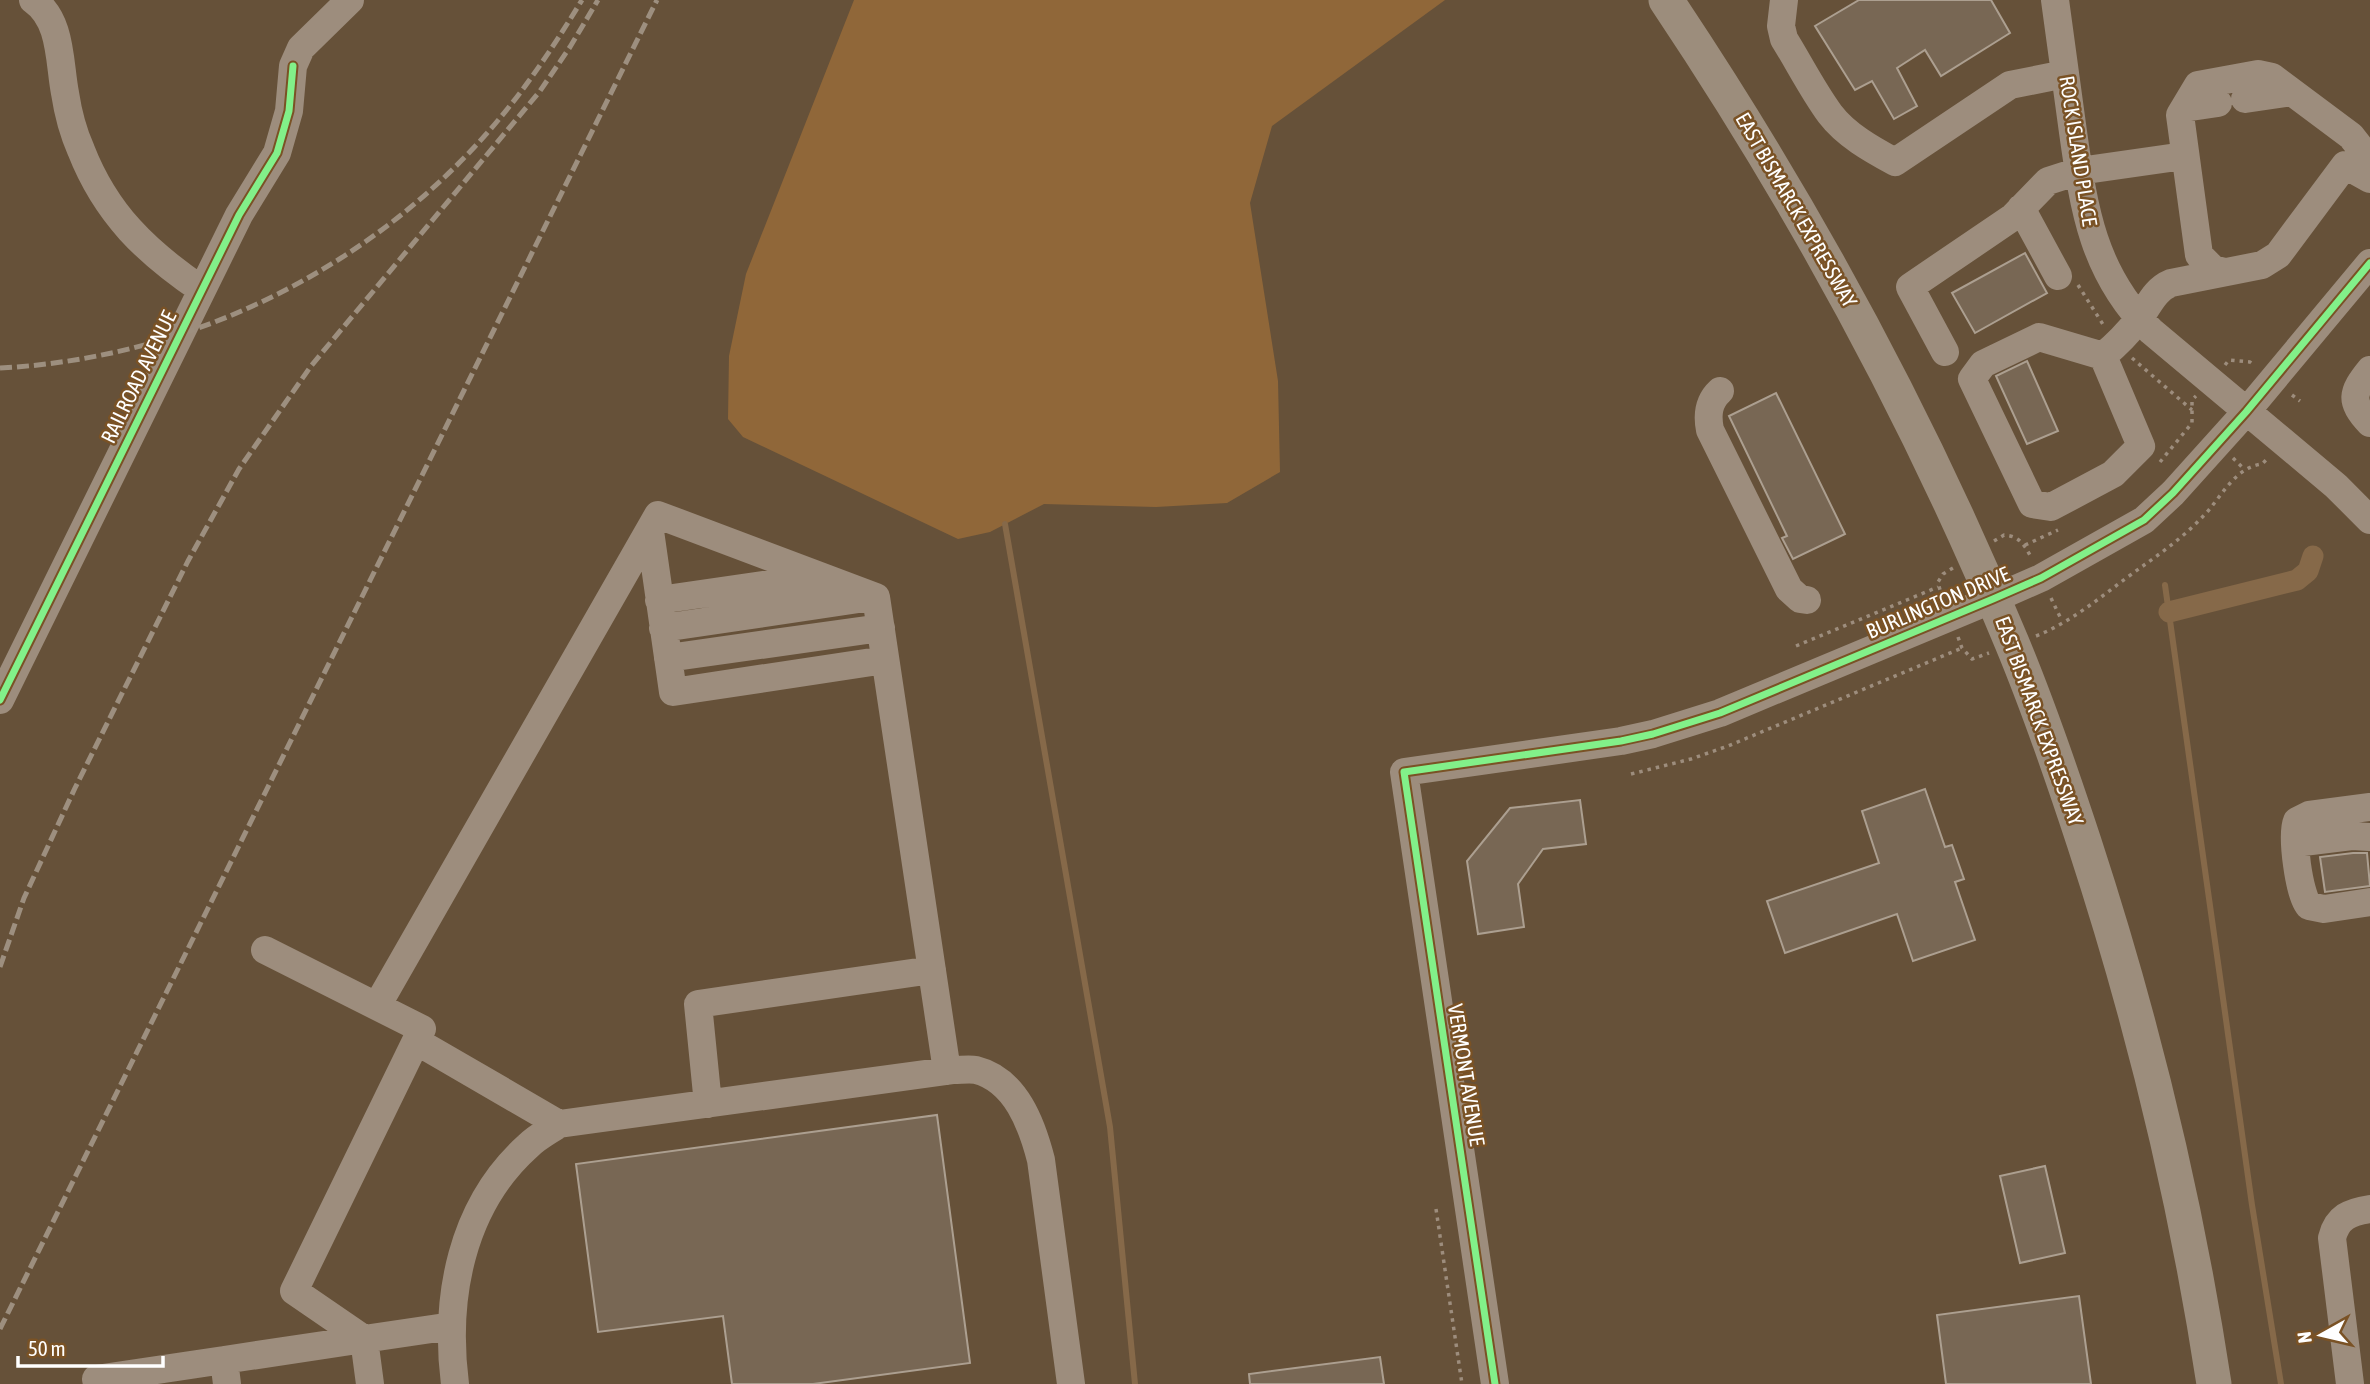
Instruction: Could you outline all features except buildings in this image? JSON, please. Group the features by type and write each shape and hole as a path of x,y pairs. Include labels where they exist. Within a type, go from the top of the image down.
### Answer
{"main road":[{"name":"EAST BISMARCK EXPRESSWAY","path":"1666,0 1764,152 1856,314 1929,459 2013,645 2066,788 2131,995 2180,1195 2214,1384"}],"street":[{"path":"33,0 48,15 73,129 86,164 103,197 147,249 202,290"},
{"name":"RAILROAD AVENUE","path":"0,700 239,215 277,153 289,111 293,66 301,48 350,0"},
{"path":"1784,0 1781,26 1784,39 1830,114 1846,131 1869,148 1895,162 2010,85 2065,75"},
{"name":"ROCK ISLAND PLACE","path":"2055,0 2086,214 2098,252 2112,283 2139,319 2210,382 2336,486 2370,520"},
{"path":"2225,272 2213,268 2199,255 2183,146 2180,115 2198,85 2258,74 2272,77 2351,136 2370,160"},
{"path":"2184,108 2292,92"},
{"path":"1945,352 1910,287 2012,217 2048,181 2183,146"},
{"path":"2103,356 2118,344 2139,319 2160,288 2171,283 2262,265 2278,255 2345,165 2370,179"},
{"path":"2021,208 2058,276"},
{"name":"BURLINGTON DRIVE","path":"1404,772 1621,741 1675,728 1720,713 2041,578 2144,520 2174,493 2246,412 2370,263"},
{"path":"2039,337 2103,356 2141,446 2113,474 2051,507 2032,504 1972,379 1983,364 2039,337"},
{"path":"2370,370 2359,383 2355,397 2359,410 2370,423"},
{"path":"1720,391 1711,401 1709,408 1710,430 1789,589 1800,599 1807,600"},
{"path":"377,1006 658,515 876,597"},
{"path":"650,531 673,692 885,660"},
{"path":"660,600 823,577"},
{"path":"663,628 876,597"},
{"path":"876,597 947,1071"},
{"path":"668,658 881,628"},
{"name":"VERMONT AVENUE","path":"1404,772 1495,1384"},
{"path":"2370,807 2303,817 2297,821 2295,827 2302,893 2309,906 2324,909 2370,902"},
{"path":"2295,843 2370,836"},
{"path":"265,950 422,1029 294,1291 364,1339 370,1384"},
{"path":"708,1104 698,1004 932,970"},
{"path":"416,1041 559,1124"},
{"path":"455,1384 453,1295 463,1252 478,1208 501,1173 529,1144 559,1124 947,1071 975,1070 997,1078 1012,1094 1035,1138 1041,1160 1070,1384"},
{"path":"2350,1384 2332,1238 2338,1222 2344,1216 2370,1209"},
{"path":"97,1384 96,1379 226,1372 364,1339 452,1326"}],"path":[{"path":"2151,470 2188,432 2192,423 2192,400 2229,360 2250,362 2300,401"},
{"path":"2063,621 2169,549 2195,526 2239,473 2250,466 2262,464 2282,441"},
{"path":"2025,545 2059,529"},
{"path":"1796,646 1938,587"},
{"path":"1631,774 1691,759 1728,746 1962,648"},
{"path":"1436,1209 1462,1384"}],"shaded area":[{"path":"854,0 1445,0 1272,126 1250,203 1278,381 1280,472 1227,503 1156,507 1044,504 990,532 958,539 743,437 728,419 729,356 746,274"}],"waterway":[{"path":"1005,524 1110,1127 1135,1384"},
{"path":"2169,612 2297,580 2308,571 2313,556"},
{"path":"2165,585 2252,1205 2281,1384"}],"railway":[{"path":"0,368 72,360 142,346 211,324 276,295 339,260 397,218 451,171 522,90 582,0"},
{"path":"0,967 24,898 75,788 188,561 239,469 311,366 540,91 598,0"},
{"path":"0,1329 657,0"}],"cycle path":[{"path":"0,700 239,215 277,153 289,111 293,66"},
{"path":"1495,1384 1404,772 1653,734 1720,713 2041,578 2144,520 2173,493 2246,412 2370,263"}]}
